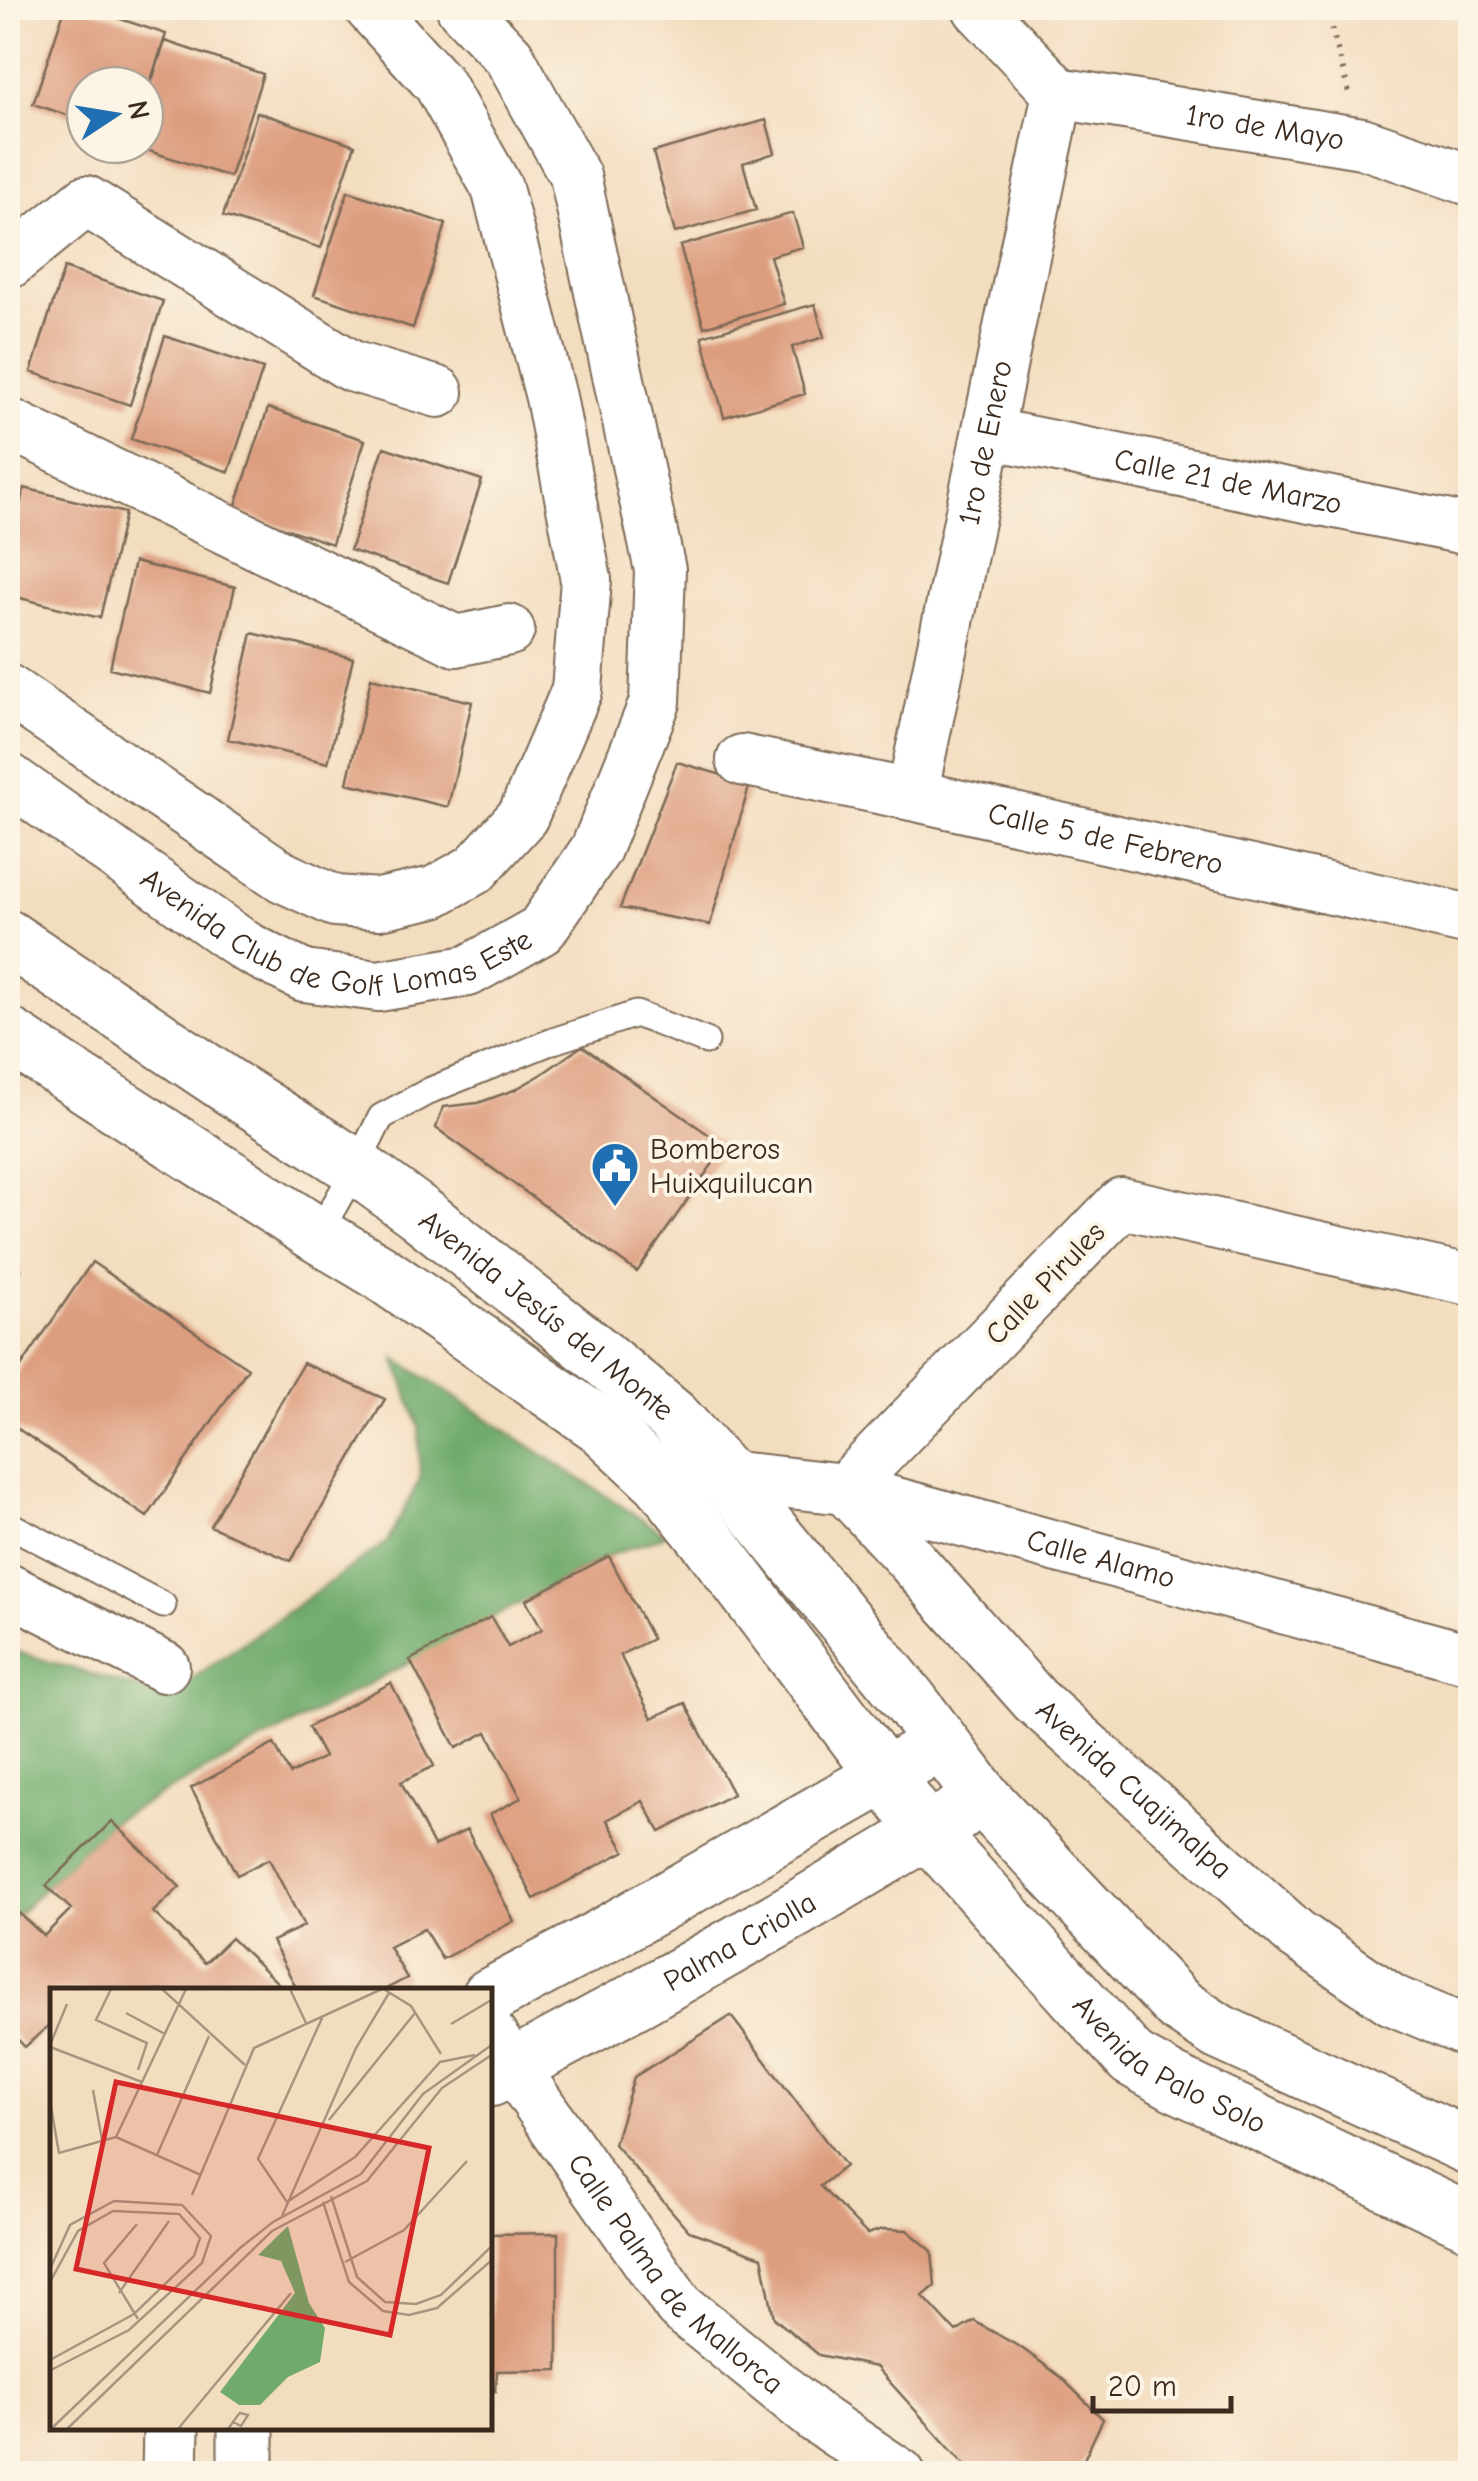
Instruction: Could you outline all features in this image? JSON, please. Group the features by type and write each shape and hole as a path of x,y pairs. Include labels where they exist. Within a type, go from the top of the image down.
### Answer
{"main road":[{"name":"Avenida Jesús del Monte","path":"8,938 356,1167 594,1350 673,1417 911,1702 984,1799"},
{"name":"Avenida Jesús del Monte","path":"8,1035 378,1271 601,1426 661,1482 927,1830"},
{"path":"492,1995 600,1938 941,1743"},
{"name":"Palma Criolla","path":"497,2060 637,2000 984,1799"},
{"name":"Avenida Palo Solo","path":"984,1799 1178,2005 1219,2032 1470,2148"},
{"path":"814,1815 854,1874"},
{"name":"Avenida Palo Solo","path":"927,1830 1132,2059 1470,2222"},
{"path":"170,2474 171,2431"},
{"path":"246,2431 246,2474"}],"street":[{"name":"Avenida Club de Golf Lomas Este","path":"8,690 283,877 335,901 378,904 434,892 475,869 524,816 577,690 586,580 551,397 497,188 439,84 370,8"},
{"name":"Avenida Club de Golf Lomas Este","path":"8,778 246,947 304,976 378,986 468,971 540,930 596,849 655,702 660,570 575,176 509,57 462,8"},
{"path":"982,8 1058,92"},
{"name":"1ro de Mayo","path":"1058,92 1362,143 1470,180"},
{"name":"1ro de Enero","path":"912,795 1058,92"},
{"path":"8,264 86,200 351,366 438,392"},
{"path":"8,424 456,641 510,630"},
{"name":"Calle 21 de Marzo","path":"988,433 1470,530"},
{"name":"Calle 5 de Febrero","path":"742,760 1470,920"},
{"name":"Calle Pirules","path":"845,1489 1122,1203 1470,1280"},
{"name":"Calle Alamo","path":"726,1476 845,1489 1470,1659"},
{"name":"Avenida Cuajimalpa","path":"845,1489 1035,1700 1296,1934 1392,2000 1470,2033"},
{"path":"8,1589 164,1667"},
{"name":"Calle Palma de Mallorca","path":"497,2060 679,2306 818,2419 900,2474"}],"lane":[{"path":"318,1235 381,1116 431,1090 552,1041 636,1014 706,1041"},
{"path":"8,1524 164,1606"}],"path":[{"path":"1326,8 1362,143"}],"green space":[{"path":"395,1358 666,1535 608,1556 112,1821 8,1924 8,1649 166,1697 387,1542 420,1479 419,1427"}],"building":[{"path":"65,8 87,8 166,34 156,65 65,65 65,114 33,104"},
{"path":"165,41 263,74 230,177 165,156 165,65 157,65"},
{"path":"257,112 355,145 321,248 223,216"},
{"path":"766,120 775,153 743,163 756,210 675,233 653,152"},
{"path":"348,191 446,224 413,328 314,295"},
{"path":"793,213 803,247 770,256 784,304 704,327 680,246"},
{"path":"64,268 163,301 130,405 31,372"},
{"path":"815,304 824,337 792,347 805,394 724,417 702,336"},
{"path":"165,336 263,369 229,472 131,439"},
{"path":"268,408 365,440 332,544 234,511"},
{"path":"384,447 482,480 448,583 350,550"},
{"path":"24,488 125,513 100,618 8,595 8,558"},
{"path":"134,562 235,587 210,693 110,668"},
{"path":"252,633 353,658 328,763 228,739"},
{"path":"371,678 472,702 448,807 347,783"},
{"path":"677,762 750,783 710,925 620,908"},
{"name":"Bomberos Huixquilucan","path":"582,1046 725,1146 637,1272 436,1128 443,1107 478,1103 514,1090"},
{"path":"8,1260 21,1270 8,1289"},
{"path":"92,1262 248,1368 147,1517 8,1422 8,1386"},
{"path":"303,1363 385,1399 291,1561 210,1526"},
{"path":"609,1556 652,1639 620,1655 652,1718 685,1703 733,1794 660,1832 643,1801 607,1820 625,1851 534,1899 490,1814 521,1798 487,1732 456,1748 410,1660 491,1617 508,1647 542,1629 526,1600"},
{"path":"391,1683 434,1766 401,1782 434,1846 467,1830 514,1921 442,1959 424,1929 389,1947 407,1978 388,1988 296,1988 272,1941 304,1926 269,1859 237,1875 191,1788 274,1744 290,1774 324,1757 308,1727"},
{"path":"112,1821 180,1887 153,1912 205,1963 231,1938 283,1988 50,1988 50,2024 25,2047 8,2029 8,1924 19,1913 44,1936 71,1909 46,1886"},
{"path":"731,2016 845,2166 820,2186 867,2234 883,2229 907,2230 932,2251 935,2286 923,2296 956,2332 974,2321 1023,2349 1061,2377 1103,2419 1077,2474 973,2474 876,2367 819,2355 774,2318 762,2257 689,2231 614,2144 634,2077"},
{"path":"558,2233 558,2370 497,2371 496,2391 492,2391 492,2234"},
{"path":"479,2466 481,2474 431,2474 431,2471"}],"place":[{"name":"Bomberos Huixquilucan","path":"615,1208"}]}
